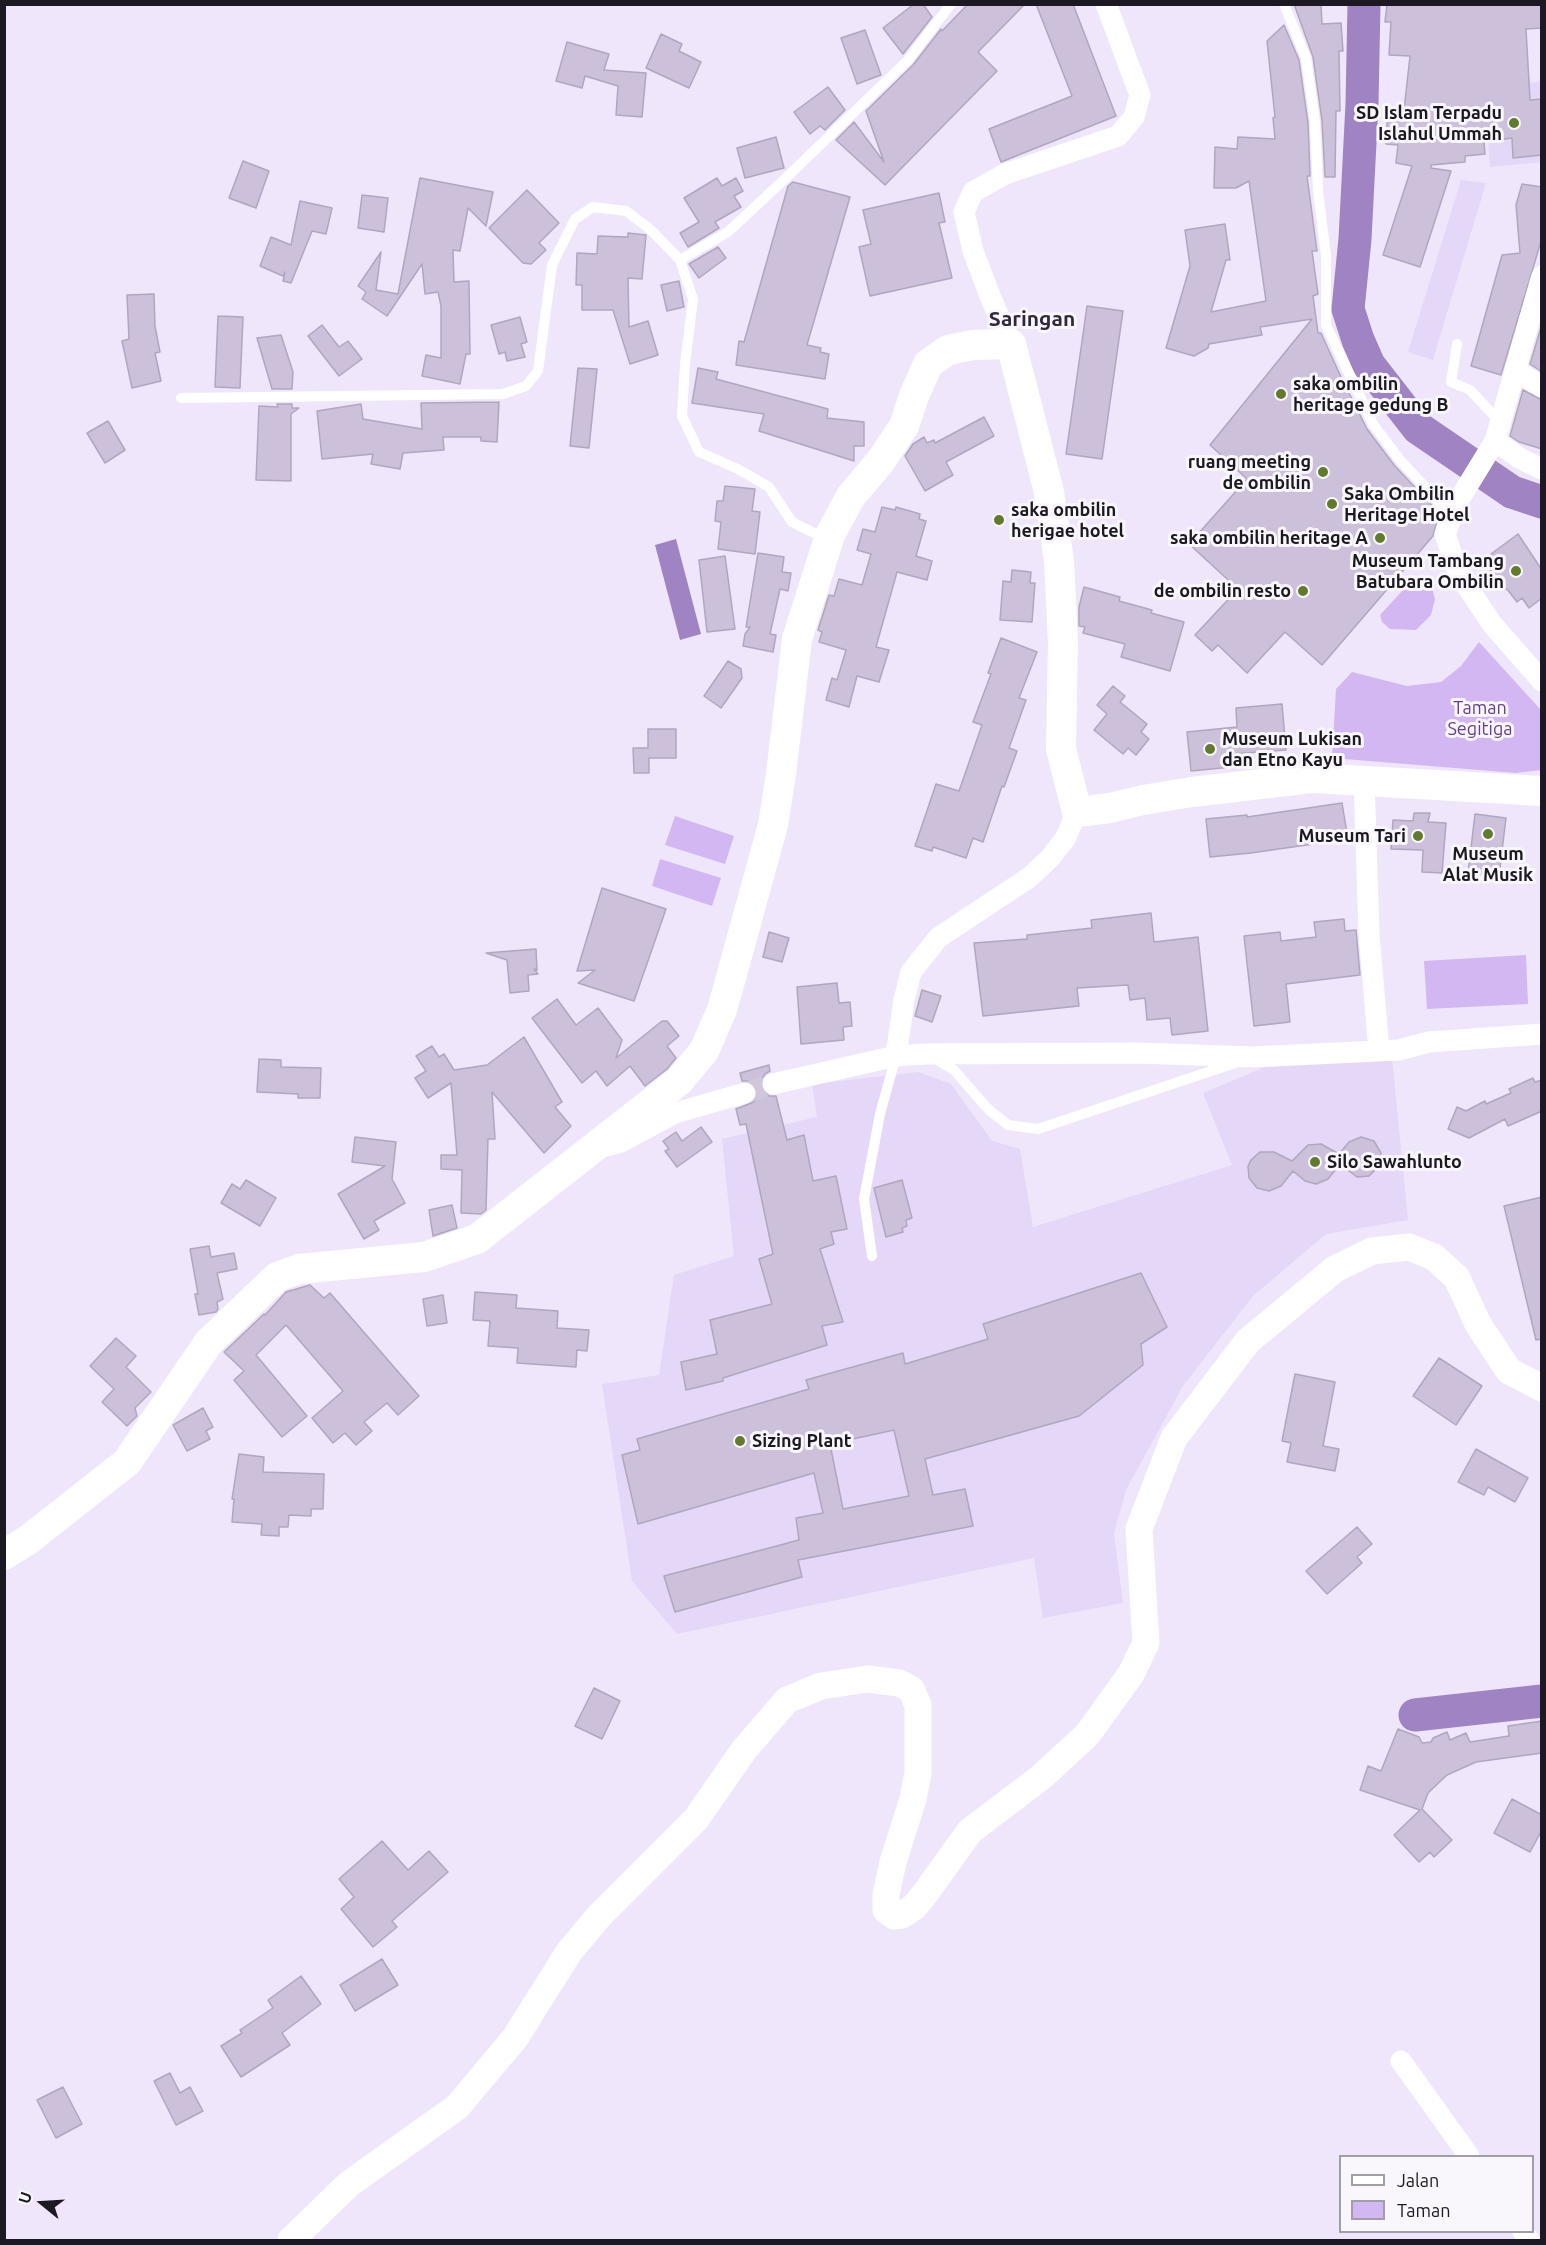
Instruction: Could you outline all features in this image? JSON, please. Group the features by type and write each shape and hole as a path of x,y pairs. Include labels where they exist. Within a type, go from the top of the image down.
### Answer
{"main road":[{"path":"4,1555 28,1540 127,1462 209,1342 277,1277 299,1269 424,1257 477,1239 680,1081 704,1051 722,1010 773,825 782,774 796,639 830,535 851,496 880,462 904,426 928,364 948,350 973,345 1011,344 1049,492 1059,561 1063,642 1061,748 1077,812 1192,792 1301,779 1364,780 1542,791"}],"street":[{"path":"1011,344 973,251 964,212 974,192 1005,174 1118,136 1134,117 1140,95 1106,4"},
{"path":"1542,276 1538,307 1515,370 1495,438 1454,509 1445,534 1458,573 1492,624 1542,681"},
{"path":"1515,370 1542,387"},
{"path":"1495,438 1521,459 1542,469"},
{"path":"1364,780 1369,934 1379,1051"},
{"path":"896,1056 904,1000 911,972 938,938 1030,877 1044,864 1065,839 1077,812"},
{"path":"773,1084 896,1056 926,1054 1139,1053 1252,1058 1399,1050 1430,1042 1542,1034"},
{"path":"589,1150 621,1142 675,1113 745,1093"},
{"path":"291,2241 349,2184 457,2107 515,2038 569,1952 600,1915 696,1820 744,1750 787,1700 821,1686 868,1679 899,1683 911,1689 918,1705 918,1773 913,1799 893,1862 886,1895 886,1910 894,1916 902,1915 914,1907 970,1831 1040,1778 1087,1735 1131,1674 1146,1643 1139,1529 1174,1438 1248,1341 1335,1269 1372,1251 1409,1247 1434,1257 1457,1278 1478,1324 1509,1371 1542,1388"},
{"path":"1401,2061 1468,2155"}],"lane":[{"path":"681,260 728,232 788,176 908,60 951,4"},
{"path":"1284,4 1306,58 1315,122 1318,191 1326,256 1326,325 1373,424 1400,460 1454,509"},
{"path":"181,398 503,394 526,386 538,371 552,265 575,219 593,207 626,211 650,229 681,260 693,299 682,416 699,452 738,469 769,487 792,522 814,533 830,535"},
{"path":"1457,344 1451,382 1470,390 1495,438"},
{"path":"926,1054 954,1070 988,1109 1008,1125 1038,1129 1252,1058"},
{"path":"872,1256 864,1199 880,1114 896,1056"}],"shaded area":[{"name":"SD Islam Terpadu Islahul Ummah","path":"1530,78 1531,83 1541,81 1541,162 1490,167 1484,82"},
{"path":"1461,180 1486,183 1433,360 1408,352"},
{"path":"676,539 701,634 680,640 655,545"},
{"path":"1392,1058 1408,1220 1326,1234 1253,1296 1183,1386 1126,1490 1114,1533 1123,1603 1043,1618 1034,1558 677,1634 632,1581 602,1384 659,1375 674,1275 734,1256 722,1139 817,1117 812,1084 919,1072 951,1084 992,1141 1020,1149 1033,1227 1232,1165 1203,1093 1265,1067"}],"green space":[{"path":"1414,578 1420,578 1432,588 1435,599 1431,615 1416,630 1390,629 1382,622 1380,615"},
{"name":"Taman Segitiga","path":"1479,642 1541,710 1541,770 1516,773 1332,758 1336,689 1352,672 1407,686 1441,682 1461,666"},
{"path":"675,816 734,836 725,864 665,845"},
{"path":"660,859 721,878 712,906 652,886"},
{"path":"1526,955 1528,1004 1427,1009 1424,961"}],"building":[{"path":"914,4 923,4 932,17 903,54 883,28"},
{"path":"968,4 1025,4 978,52 997,71 885,185 836,140 854,122 884,162 866,111 913,65 941,29 942,31"},
{"path":"1036,4 1073,4 1116,116 1001,162 989,129 1072,96"},
{"path":"1294,4 1321,4 1322,24 1341,23 1343,51 1339,51 1340,111 1336,111 1335,177 1325,177 1322,121 1313,57"},
{"path":"1387,4 1542,4 1542,28 1526,29 1530,100 1542,99 1542,155 1513,158 1512,138 1484,142 1485,154 1465,156 1465,162 1431,165 1431,168 1451,171 1420,267 1383,255 1412,166 1396,163 1398,145 1386,144 1388,109 1404,110 1410,56 1389,55 1391,22 1385,22"},
{"name":"Saka Ombilin Heritage Hotel","path":"1284,25 1299,60 1308,123 1310,176 1307,176 1317,251 1312,251 1318,294 1313,296 1318,333 1321,333 1367,429 1394,465 1439,513 1433,536 1322,665 1285,632 1247,673 1218,645 1212,651 1195,635 1238,589 1189,544 1247,479 1210,445 1312,319 1260,327 1262,335 1209,344 1208,348 1194,356 1166,348 1190,266 1185,230 1225,224 1230,260 1226,260 1211,312 1266,301 1249,181 1236,188 1214,188 1215,147 1237,149 1238,137 1275,139 1267,41"},
{"path":"865,30 881,75 857,84 841,38"},
{"path":"661,34 682,44 679,51 701,62 689,88 646,68"},
{"path":"567,42 609,54 604,70 646,73 642,117 616,115 618,86 585,76 582,88 556,81"},
{"path":"828,87 845,110 825,130 820,126 810,134 794,112"},
{"path":"776,137 784,168 745,178 737,148"},
{"path":"243,161 269,171 256,208 229,198"},
{"path":"420,178 493,192 486,226 468,208 460,251 453,250 454,282 469,281 470,354 466,354 460,384 422,376 426,355 441,358 441,306 438,292 425,294 422,264 387,316 362,299 366,292 358,286 381,252 376,290 398,294"},
{"path":"717,178 722,186 736,178 743,191 734,196 741,207 715,222 719,228 688,247 680,233 699,222 684,198"},
{"path":"793,182 850,197 807,345 821,348 820,352 829,354 825,379 736,365 739,341 744,342 788,186"},
{"path":"1522,184 1542,187 1542,238 1501,375 1471,366 1502,255 1520,253 1516,205"},
{"path":"527,190 559,223 539,243 546,250 531,264 523,263 489,228"},
{"path":"939,193 945,222 939,223 952,278 870,296 859,247 871,244 863,210"},
{"path":"362,195 388,198 384,232 358,228"},
{"path":"300,201 332,208 326,234 312,231 291,283 283,281 285,272 283,276 260,266 271,237 291,245"},
{"path":"628,233 646,235 642,279 628,278 629,327 648,321 658,355 630,364 613,310 582,310 582,285 576,285 577,253 597,254 598,236 628,237"},
{"path":"718,247 726,258 699,278 689,264"},
{"path":"679,281 684,307 667,311 661,285"},
{"path":"154,294 155,326 160,352 155,353 161,381 132,388 122,341 129,339 127,295"},
{"path":"1087,306 1123,311 1102,459 1066,454"},
{"path":"218,316 243,317 240,388 215,387"},
{"path":"520,317 527,342 521,344 525,357 507,361 505,352 499,354 491,325"},
{"path":"1542,324 1542,372 1530,364"},
{"path":"322,325 339,347 348,341 362,359 339,376 308,336"},
{"path":"281,335 293,372 292,389 272,389 257,338"},
{"path":"578,368 597,369 589,448 570,446"},
{"path":"698,368 718,372 716,379 828,409 827,418 864,422 864,446 854,446 854,461 759,431 764,414 692,403"},
{"path":"1523,390 1542,400 1542,449 1519,442 1510,436"},
{"path":"499,402 497,442 481,441 481,437 443,437 444,450 403,453 400,469 371,464 373,454 322,459 317,411 361,404 363,419 422,429 421,403"},
{"path":"277,404 292,404 292,408 299,408 291,414 291,481 256,480 259,406 278,407"},
{"path":"984,417 994,436 946,462 953,475 925,491 905,456 913,444 924,437 927,443 934,440 935,443"},
{"path":"108,421 125,450 105,463 87,433"},
{"path":"725,486 755,489 752,511 760,512 755,554 718,549 721,522 715,521 717,501 723,501"},
{"path":"882,507 895,510 896,507 920,514 919,519 926,521 916,556 932,561 927,580 897,572 876,647 889,650 879,682 857,676 849,707 826,700 832,678 837,680 846,650 819,642 822,632 818,630 829,595 834,596 839,579 862,585 871,554 857,550 863,529 875,532"},
{"name":"Museum Tambang Batubara Ombilin","path":"1518,534 1542,570 1542,598 1529,608 1522,598 1517,602 1507,589 1503,590 1489,572 1499,565 1491,554"},
{"path":"758,553 784,557 782,572 791,573 788,591 780,589 770,634 776,635 773,652 743,646 745,634 750,627 746,627"},
{"path":"725,556 735,629 707,632 699,560"},
{"path":"1012,570 1031,572 1030,583 1035,583 1032,622 1000,620 1003,581 1011,582"},
{"path":"1084,587 1120,597 1119,601 1184,622 1170,671 1121,657 1125,644 1083,633 1085,627 1079,626 1079,607"},
{"path":"1001,638 1037,652 1019,698 1026,700 1009,748 1017,751 1004,787 1002,786 983,842 973,838 966,858 933,847 932,851 915,846 936,784 959,791 982,725 973,722 991,674 988,673"},
{"path":"728,661 741,669 742,678 721,708 704,696"},
{"path":"1113,686 1125,696 1120,702 1147,724 1141,732 1149,739 1136,755 1128,748 1123,754 1094,730 1107,714 1097,705"},
{"path":"1282,704 1286,750 1231,754 1232,767 1191,771 1187,732 1237,727 1236,708"},
{"path":"648,729 676,729 676,758 649,758 649,773 634,773 633,748 648,748"},
{"path":"1342,803 1348,839 1210,857 1206,819 1247,815 1247,817"},
{"name":"Museum Tari","path":"1414,813 1430,813 1428,822 1446,823 1442,873 1422,872 1423,850 1391,849 1393,820 1413,821"},
{"name":"Museum Alat Musik","path":"1475,814 1506,818 1499,876 1468,873"},
{"path":"602,888 666,909 634,1001 578,983 595,970 577,971"},
{"path":"1151,913 1154,942 1198,937 1208,1031 1172,1035 1170,1018 1147,1020 1145,998 1130,1000 1128,985 1077,988 1079,1006 983,1016 974,943 1027,939 1027,935 1092,928 1091,920"},
{"path":"1344,919 1345,931 1356,930 1360,975 1286,984 1290,1022 1254,1026 1244,936 1280,932 1281,941 1316,937 1314,922"},
{"path":"769,932 789,938 782,962 763,957"},
{"path":"536,949 537,970 534,969 538,974 528,975 529,991 510,993 507,960 486,953"},
{"path":"837,983 839,1003 850,1002 852,1026 843,1027 844,1040 801,1044 797,987"},
{"path":"922,990 941,996 932,1022 915,1016"},
{"path":"557,999 576,1025 598,1008 622,1040 616,1058 662,1021 667,1021 679,1036 667,1046 676,1058 667,1069 645,1086 630,1066 607,1086 596,1071 582,1083 532,1018"},
{"path":"524,1037 562,1102 555,1107 571,1126 544,1153 492,1092 495,1139 488,1139 486,1210 481,1214 461,1213 462,1170 441,1169 441,1155 457,1155 451,1083 428,1098 415,1078 426,1071 416,1056 432,1046 439,1057 444,1054 454,1070 487,1065"},
{"path":"259,1059 281,1060 281,1067 321,1068 320,1098 298,1098 298,1094 257,1092"},
{"path":"769,1065 770,1071 761,1080 761,1087 769,1096 776,1096 787,1140 804,1135 813,1181 836,1176 847,1229 831,1232 834,1244 820,1249 843,1322 822,1326 827,1345 723,1378 723,1381 686,1390 681,1362 717,1354 710,1320 772,1304 759,1259 773,1254 746,1124 740,1125 736,1109 754,1102 757,1096 754,1084 742,1081 740,1073"},
{"path":"1533,1078 1535,1082 1542,1080 1542,1111 1508,1126 1505,1119 1469,1138 1448,1129 1457,1107 1466,1111 1485,1101 1486,1104 1511,1093 1509,1089"},
{"path":"701,1127 712,1142 677,1167 665,1151 669,1149 663,1141 676,1132 682,1141"},
{"path":"355,1137 396,1142 392,1179 405,1203 374,1221 379,1230 364,1239 338,1194 385,1166 352,1162"},
{"path":"1361,1137 1374,1141 1381,1153 1379,1166 1369,1176 1357,1177 1340,1164 1328,1179 1316,1184 1305,1181 1293,1171 1281,1186 1269,1191 1257,1188 1249,1178 1248,1166 1260,1152 1274,1152 1292,1161 1308,1145 1321,1144 1339,1154 1349,1142"},
{"path":"246,1180 276,1198 260,1226 221,1203 232,1184 240,1189"},
{"path":"902,1180 912,1218 906,1220 907,1226 902,1228 903,1232 886,1237 874,1188"},
{"path":"1542,1197 1542,1339 1536,1340 1504,1206"},
{"path":"452,1205 457,1228 433,1236 429,1210"},
{"path":"209,1246 211,1257 234,1253 237,1269 217,1273 223,1299 217,1302 216,1312 199,1315 195,1294 198,1294 190,1249"},
{"name":"Sizing Plant","path":"1141,1273 1167,1327 1141,1344 1143,1365 1079,1416 925,1459 933,1495 965,1489 973,1526 798,1560 802,1577 675,1612 664,1576 799,1540 796,1518 823,1513 814,1473 638,1524 622,1455 640,1450 637,1439 809,1389 806,1380 903,1353 905,1364 988,1339 983,1324","holes":["894,1430 909,1496 843,1509 830,1444"]},
{"path":"310,1285 324,1298 330,1293 419,1396 398,1415 387,1403 364,1422 372,1431 356,1445 345,1433 333,1443 312,1418 343,1391 286,1325 256,1355 307,1416 282,1437 234,1380 244,1371 224,1352 265,1315 286,1292"},
{"path":"475,1292 517,1295 516,1308 558,1311 557,1328 589,1330 587,1351 577,1350 576,1367 517,1363 518,1348 488,1346 490,1321 473,1320"},
{"path":"443,1295 447,1323 427,1326 423,1299"},
{"path":"116,1338 136,1356 126,1367 151,1392 135,1408 137,1416 127,1426 102,1402 114,1389 90,1366"},
{"path":"1439,1358 1482,1386 1456,1425 1413,1396"},
{"path":"1295,1374 1335,1382 1323,1446 1339,1449 1335,1471 1287,1462 1291,1443 1282,1441"},
{"path":"203,1408 213,1427 206,1431 210,1439 187,1451 173,1425"},
{"path":"1476,1449 1528,1478 1515,1502 1488,1487 1484,1495 1458,1482"},
{"path":"239,1454 264,1457 263,1472 324,1474 323,1509 311,1509 311,1516 289,1515 288,1527 279,1527 279,1536 261,1535 262,1524 232,1522 234,1499 232,1499"},
{"path":"1357,1527 1372,1544 1357,1557 1362,1563 1327,1594 1306,1571"},
{"path":"594,1688 620,1701 602,1739 575,1726"},
{"path":"1542,1721 1542,1753 1476,1762 1447,1775 1428,1793 1422,1809 1452,1840 1434,1857 1430,1852 1419,1862 1394,1835 1420,1810 1360,1790 1368,1766 1381,1771 1398,1729 1419,1737 1422,1743 1431,1742 1433,1738 1447,1732 1450,1740 1466,1733 1470,1742 1509,1736 1508,1726"},
{"path":"1512,1799 1542,1815 1542,1830 1530,1852 1494,1833"},
{"path":"382,1841 408,1870 429,1851 448,1872 392,1921 397,1927 373,1947 341,1909 354,1897 339,1879"},
{"path":"382,1959 398,1985 355,2011 340,1985"},
{"path":"301,1976 321,2004 282,2033 290,2045 241,2077 221,2046 242,2033 240,2030 273,2008 268,2000"},
{"path":"170,2073 180,2093 190,2087 203,2111 176,2125 154,2081"},
{"path":"63,2087 82,2124 56,2138 37,2100"}],"waterway":[{"path":"1364,4 1362,104 1355,239 1348,309 1358,340 1369,365 1418,428 1512,492 1542,502"},
{"path":"1415,1715 1542,1701"}],"tunnel":[{"path":"745,1093 773,1084"}],"place":[{"name":"SD Islam Terpadu Islahul Ummah","path":"1514,123"},
{"name":"saka ombilin heritage gedung B","path":"1281,394"},
{"name":"ruang meeting de ombilin","path":"1323,472"},
{"name":"Saka Ombilin Heritage Hotel","path":"1332,504"},
{"name":"saka ombilin herigae hotel","path":"999,520"},
{"name":"saka ombilin heritage A","path":"1380,538"},
{"name":"Museum Tambang Batubara Ombilin","path":"1516,571"},
{"name":"de ombilin resto","path":"1303,591"},
{"name":"Museum Lukisan dan Etno Kayu","path":"1210,749"},
{"name":"Museum Alat Musik","path":"1488,834"},
{"name":"Museum Tari","path":"1418,836"},
{"name":"Silo Sawahlunto","path":"1315,1162"},
{"name":"Sizing Plant","path":"740,1441"}],"district":[{"name":"Saringan","path":"1032,319"}]}
